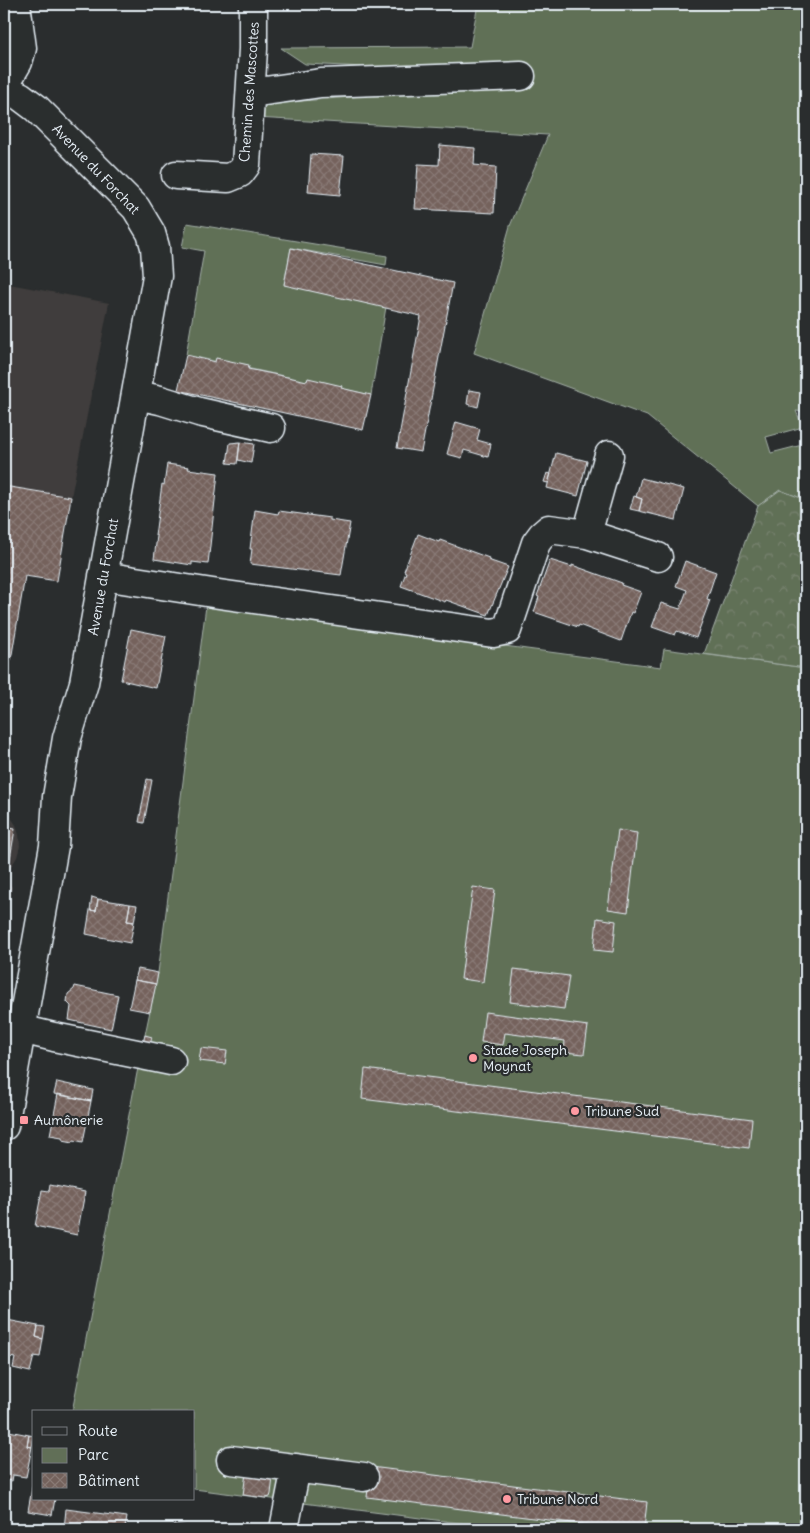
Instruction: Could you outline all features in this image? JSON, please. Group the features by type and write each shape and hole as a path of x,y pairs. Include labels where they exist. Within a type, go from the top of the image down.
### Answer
{"street":[{"path":"4,87 18,62 22,48 16,4"},
{"name":"Chemin des Mascottes","path":"176,175 228,178 240,173 246,161 251,93 254,4"},
{"path":"251,93 321,82 521,76"},
{"name":"Avenue du Forchat","path":"4,87 36,108 128,198 151,233 155,247 157,276 84,683 67,738 56,797 54,846 13,1027 4,1126"},
{"path":"136,395 199,412 271,428"},
{"path":"587,534 609,455"},
{"path":"103,576 493,633 507,630 536,543 549,529 587,534 658,557"},
{"path":"13,1027 171,1061"},
{"path":"231,1460 364,1477"},
{"path":"284,1529 296,1468"}],"shaded area":[{"path":"4,283 109,303 71,497 25,576 11,660 4,659"},
{"path":"4,692 10,694 4,734"},
{"path":"4,811 16,825 20,846 17,857 11,867 4,873"},
{"path":"4,876 12,887 4,929"}],"green space":[{"path":"478,4 546,4 545,8 551,9 552,4 806,4 806,412 796,411 803,427 766,437 771,453 806,444 806,500 780,490 758,506 647,416 474,353 510,226 548,135 256,118 265,104 521,83 384,68 305,64 281,48 470,47"},
{"path":"187,223 387,256 386,265 291,248 284,284 386,307 371,395 186,355 204,251 182,247"},
{"path":"780,490 806,500 806,668 704,654 758,506"},
{"name":"Stade Joseph Moynat","path":"206,606 661,667 664,649 806,668 806,1529 506,1529 195,1489 195,1410 72,1410 158,973"}],"building":[{"path":"546,4 552,4 551,9 545,9"},
{"path":"440,145 475,148 474,165 496,167 494,213 415,209 418,164 439,165"},
{"path":"311,154 344,156 340,195 308,192"},
{"path":"291,248 453,283 421,452 397,448 421,316 284,285"},
{"path":"186,355 215,362 216,358 249,365 248,369 307,381 308,378 371,395 363,430 178,390"},
{"path":"469,390 481,392 478,407 467,404"},
{"path":"456,422 480,429 477,440 491,444 488,457 464,450 462,458 447,454"},
{"path":"240,442 237,464 227,463 230,443"},
{"path":"240,442 254,444 251,463 238,460"},
{"path":"556,453 587,461 578,496 547,488"},
{"path":"167,464 218,473 208,564 192,562 192,565 154,559 162,484 164,485"},
{"path":"547,473 551,474 548,483 544,482"},
{"path":"641,478 684,489 676,520 639,511 642,499 636,497"},
{"path":"4,486 71,497 57,581 25,576 11,660 4,659"},
{"path":"634,496 642,499 639,511 630,509"},
{"path":"255,510 278,514 279,511 330,518 330,520 350,523 341,575 250,564"},
{"path":"418,534 439,542 440,540 508,567 488,615 401,586 406,572 404,571"},
{"path":"550,560 572,567 572,565 641,592 633,613 631,612 621,641 579,625 578,627 534,612 539,597 537,596"},
{"path":"685,561 716,572 707,599 710,600 696,638 677,631 675,635 652,627 661,603 680,609 687,590 676,586"},
{"path":"131,629 166,636 156,688 121,680"},
{"path":"147,779 152,780 144,823 139,822"},
{"path":"4,827 15,829 9,865 4,864"},
{"path":"618,830 637,833 628,912 608,909"},
{"path":"473,887 495,890 483,982 461,979"},
{"path":"92,897 98,899 96,911 90,910"},
{"path":"98,899 130,904 127,921 134,922 130,943 86,934 90,910 96,911"},
{"path":"130,904 137,905 134,922 127,921"},
{"path":"597,918 616,921 613,952 594,950"},
{"path":"138,969 158,973 156,984 135,980"},
{"path":"514,969 569,976 564,1009 510,1002"},
{"path":"135,980 156,984 150,1012 129,1008"},
{"path":"75,986 118,995 111,1029 69,1020 71,1006 67,1002 68,994"},
{"path":"485,1012 588,1026 584,1054 564,1052 565,1041 505,1033 503,1045 481,1042"},
{"path":"145,1035 152,1037 150,1044 143,1043"},
{"path":"201,1048 227,1051 225,1064 199,1061"},
{"name":"Tribune Sud","path":"365,1069 752,1119 749,1148 362,1099"},
{"path":"57,1082 93,1090 91,1101 54,1094"},
{"path":"58,1094 91,1101 83,1142 63,1140 62,1137 50,1135"},
{"path":"50,1185 85,1192 77,1235 35,1226 42,1190 49,1191"},
{"path":"7,1320 38,1326 36,1337 43,1339 40,1357 34,1356 30,1372 13,1368 15,1358 4,1356"},
{"path":"38,1326 45,1327 43,1339 36,1337"},
{"path":"4,1430 29,1435 27,1446 32,1447 26,1477 13,1475 12,1481 4,1479"},
{"path":"29,1435 32,1436 32,1447 27,1446"},
{"name":"Tribune Nord","path":"371,1467 647,1502 644,1529 620,1529 367,1497"},
{"path":"246,1473 273,1477 270,1497 243,1495"},
{"path":"32,1488 32,1500 55,1500 52,1515 28,1511"},
{"path":"66,1509 127,1517 125,1529 64,1529"},
{"path":"4,1517 8,1517 6,1529 4,1529"},
{"path":"174,1525 206,1529 167,1529 173,1528"}],"place":[{"name":"Stade Joseph Moynat","path":"473,1058"},
{"name":"Tribune Sud","path":"575,1111"},
{"name":"Aumônerie","path":"24,1120"},
{"name":"Tribune Nord","path":"507,1499"}]}
